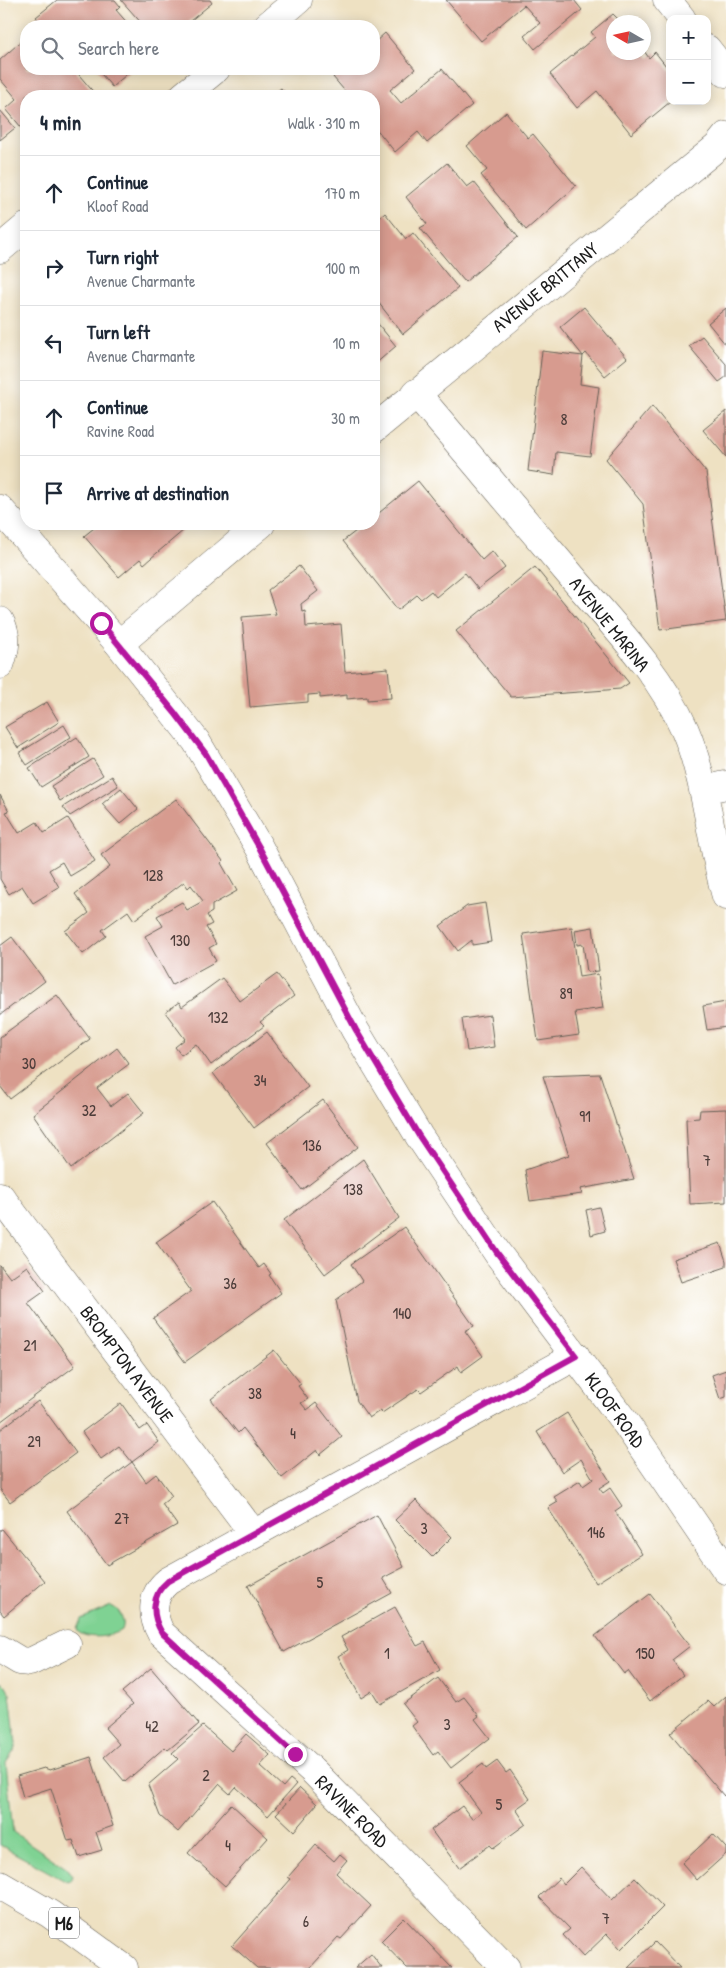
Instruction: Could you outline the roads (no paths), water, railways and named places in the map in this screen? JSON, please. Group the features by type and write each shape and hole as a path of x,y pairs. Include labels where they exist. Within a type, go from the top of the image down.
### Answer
{"street":[{"path":"273,20 298,0"},
{"path":"667,0 679,15"},
{"path":"711,54 726,73"},
{"path":"190,90 209,75"},
{"name":"AVENUE BRITTANY","path":"380,424 721,141"},
{"path":"0,249 20,232"},
{"name":"AVENUE MARINA","path":"416,393 612,623 658,682 685,732 696,762 714,787 726,896"},
{"name":"KLOOF ROAD","path":"0,509 119,644 187,728 213,767 259,847 356,1030 424,1144 498,1254 627,1425 726,1570"},
{"path":"119,644 254,530"},
{"path":"0,620 6,639 6,649 0,665"},
{"name":"BROMPTON AVENUE","path":"0,1196 253,1533"},
{"name":"RAVINE ROAD","path":"506,1968 313,1771 170,1641 158,1628 154,1612 155,1598 162,1586 253,1533 576,1356"},
{"path":"0,1649 25,1662 34,1660 68,1644"},
{"name":"M6","path":"0,1885 50,1914 124,1968"}]}
